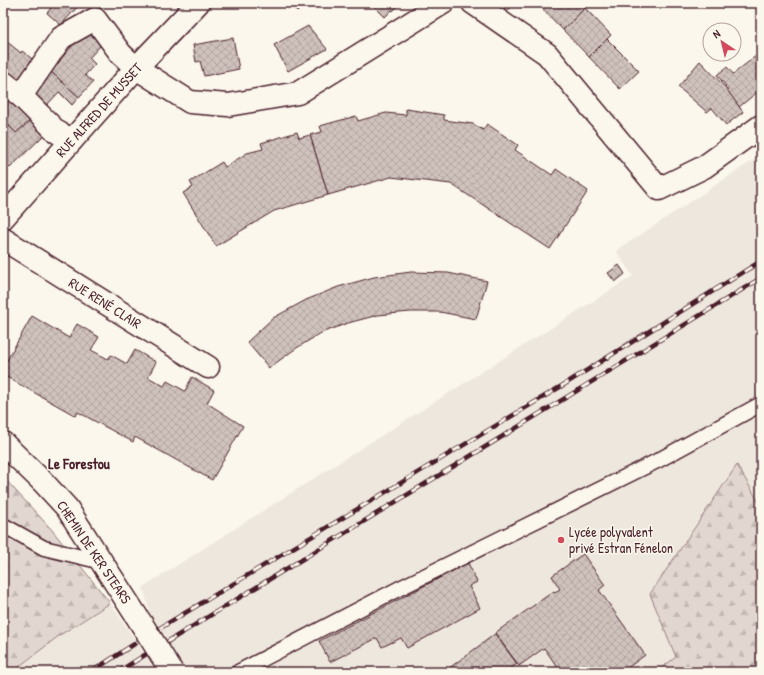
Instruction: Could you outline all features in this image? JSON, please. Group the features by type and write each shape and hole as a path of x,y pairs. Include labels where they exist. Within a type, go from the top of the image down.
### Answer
{"street":[{"name":"RUE ALFRED DE MUSSET","path":"3,218 136,68 198,3"},
{"path":"21,96 61,38 95,19 121,54 136,68 190,102 228,105 298,93 443,3"},
{"path":"472,3 547,54 659,189 704,167 761,126"},
{"path":"3,82 21,96 57,132 72,140"},
{"name":"RUE RENÉ CLAIR","path":"3,239 208,367"},
{"name":"CHEMIN DE KER STEARS","path":"3,443 67,508 172,672"}],"lane":[{"path":"238,672 398,589 657,462 761,404"},
{"path":"3,525 44,548 102,562"}],"shaded area":[{"path":"761,155 761,506 737,465 650,593 676,657 656,672 186,672 151,617 143,587 633,276 616,251"},
{"path":"110,603 157,672 12,672 60,635"}],"green space":[{"path":"737,465 761,506 761,672 656,672 676,657 650,594"},
{"path":"3,477 52,530 110,603 60,635 12,672 3,672"}],"building":[{"path":"44,3 81,3 61,25 47,13 51,8"},
{"path":"289,3 306,3 297,12"},
{"path":"315,3 309,8 305,4"},
{"path":"371,3 401,3 385,17"},
{"path":"498,3 516,3 507,11"},
{"path":"537,3 580,3 585,8 563,30"},
{"path":"585,8 611,35 589,57 563,30"},
{"path":"308,26 327,49 288,71 274,45"},
{"path":"87,29 101,45 89,58 95,64 85,75 93,82 79,97 50,71"},
{"path":"233,38 239,69 204,76 200,61 196,62 193,45"},
{"path":"607,39 639,71 620,89 589,57"},
{"path":"6,41 21,53 22,51 36,62 19,88 4,74 7,71 3,67 3,45"},
{"path":"761,52 761,89 739,107 717,75 727,67 733,74"},
{"path":"700,61 725,87 743,112 726,125 712,108 707,112 678,87"},
{"path":"50,71 79,97 72,105 59,92 45,107 30,93"},
{"path":"3,92 32,119 16,133 3,119"},
{"path":"406,109 444,115 444,120 473,124 483,130 487,124 518,145 515,150 552,175 556,169 588,191 550,249 451,184 391,177 328,195 310,135 322,132 320,126 356,116 358,121 386,113 406,115"},
{"path":"32,119 45,134 10,168 3,159 3,122 4,121 16,133"},
{"path":"297,132 299,138 310,135 328,195 274,211 216,246 183,193 193,187 190,182 222,162 225,167 247,153 263,149 261,143"},
{"path":"619,265 625,274 615,282 608,273"},
{"path":"411,272 448,273 487,281 476,319 440,312 410,312 378,315 348,323 321,333 295,349 269,368 247,342 273,318 306,300 338,287 374,277"},
{"path":"32,316 69,338 77,324 99,337 91,350 108,359 111,355 127,364 135,350 156,362 148,377 164,386 167,381 185,391 192,377 214,390 207,403 243,426 212,480 135,437 133,442 78,412 76,416 3,375 3,367"},
{"path":"583,554 605,585 599,590 645,655 622,672 561,672 544,648 519,666 495,633 554,591 555,592 560,589 552,576"},
{"path":"468,563 477,582 469,586 480,608 407,648 401,638 382,647 377,638 330,662 319,641"},
{"path":"495,634 517,664 505,672 444,672"}],"railway":[{"path":"160,628 565,384 761,261"},
{"path":"167,642 761,278"},
{"path":"91,672 139,641"},
{"path":"118,672 148,653"}],"place":[{"name":"Lycée polyvalent privé Estran Fénelon","path":"561,540"}],"district":[{"name":"Le Forestou","path":"79,464"}]}
